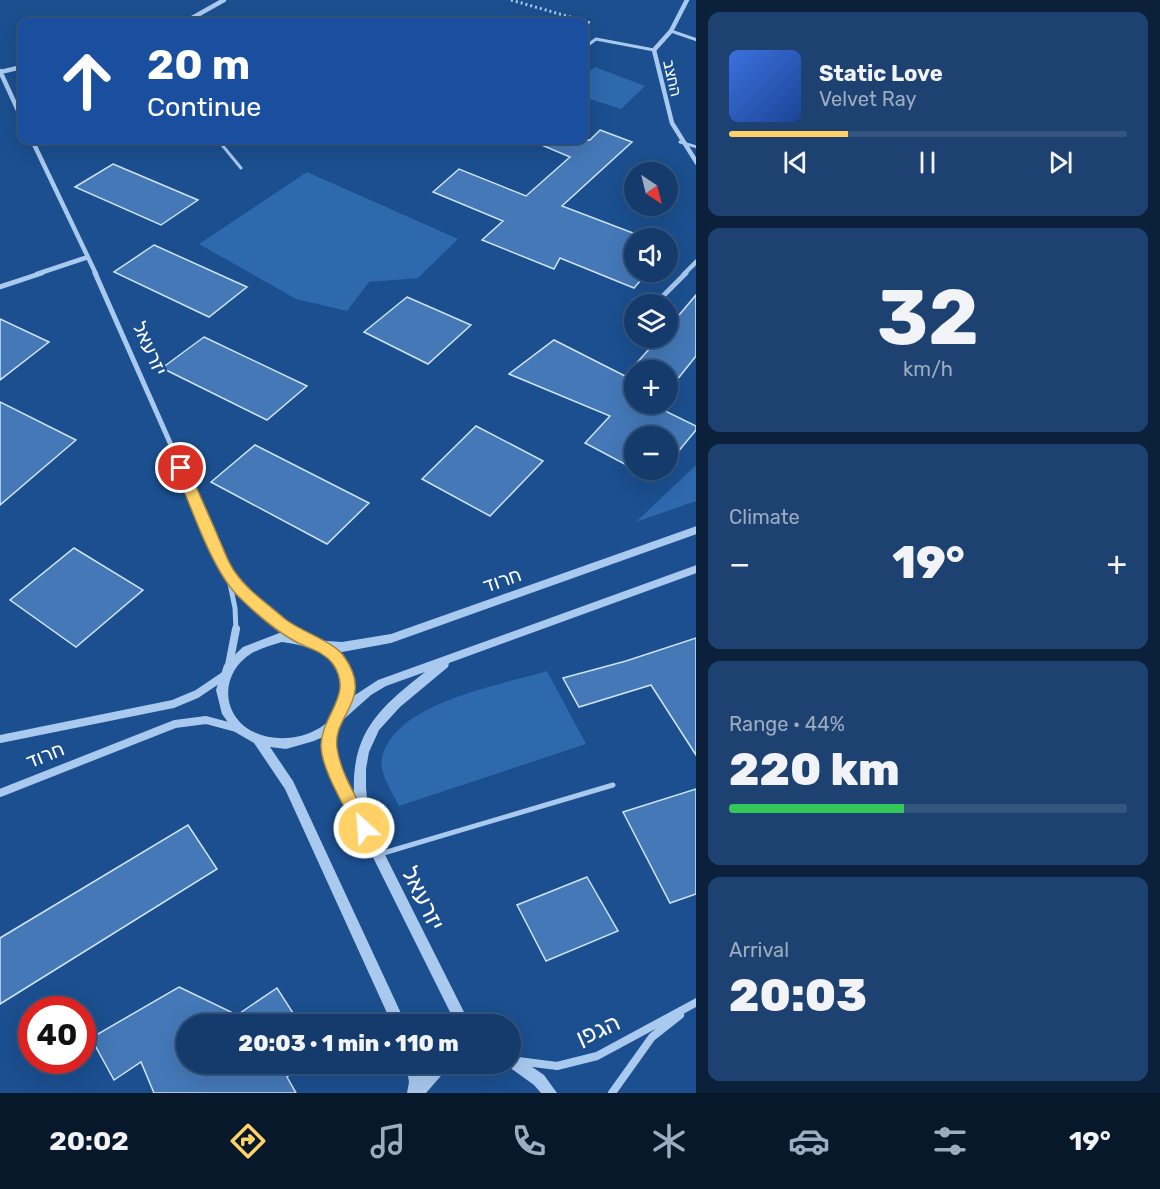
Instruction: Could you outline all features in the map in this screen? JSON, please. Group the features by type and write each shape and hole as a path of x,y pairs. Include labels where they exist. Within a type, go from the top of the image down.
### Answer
{"street":[{"path":"192,18 224,0"},
{"name":"החצב","path":"687,0 671,31 654,50 670,122 680,142 696,163"},
{"path":"18,68 0,72 18,110"},
{"name":"יזרעאל","path":"34,144 88,257 228,573 235,597 238,622 235,646 227,670"},
{"path":"0,287 88,257"},
{"path":"665,294 696,261"},
{"name":"חרוד","path":"315,644 342,647 391,638 696,530"},
{"path":"337,719 348,697 347,678 337,658 315,644 303,639 282,637 261,641 242,651 227,670 221,697 227,715 240,730 258,740 281,744 306,740 326,730 382,682 696,569"},
{"name":"יזרעאל","path":"228,573 242,591 262,609 303,639"},
{"path":"364,828 360,779 363,751 373,729 414,687 453,657"},
{"name":"חרוד","path":"0,739 139,713 173,704 197,694 227,670"},
{"name":"חרוד","path":"0,793 144,735 194,719 216,720 240,730"},
{"name":"יזרעאל","path":"337,719 329,746 333,765 458,1014"},
{"path":"258,740 289,784 394,1014"},
{"name":"הגפן","path":"521,1061 558,1066 597,1056 694,1003"},
{"name":"הגפן","path":"612,1093 652,1037 694,1003"},
{"path":"521,1067 539,1080 550,1093"},
{"path":"415,1074 415,1093"},
{"path":"415,1093 433,1074"}],"lane":[{"path":"671,31 696,40"},
{"path":"588,45 596,39 654,50"},
{"path":"680,142 696,147"},
{"path":"221,144 241,168"},
{"path":"377,855 613,785"}],"path":[{"path":"511,0 572,18"},
{"path":"537,7 540,0"},
{"path":"588,23 600,27"}],"shaded area":[{"path":"595,67 645,86 621,109 588,98 588,73"},
{"path":"307,172 458,239 418,278 369,282 347,311 296,299 199,244"},
{"path":"696,465 696,501 636,522"},
{"path":"547,671 586,744 399,806 384,777 382,759 390,740 406,724 426,710 451,699"}],"building":[{"path":"600,130 632,142 562,206 624,230 624,282 639,282 634,288 560,258 554,269 482,240 503,221 433,192 459,169 526,196 570,157 539,144 588,144 588,140"},
{"path":"113,164 198,200 161,225 75,187"},
{"path":"154,245 247,287 209,317 114,272"},
{"path":"696,295 696,356 678,378 678,360 639,360 650,348 678,348 678,316"},
{"path":"407,297 471,325 428,364 364,332"},
{"path":"0,319 49,342 0,380"},
{"path":"204,337 307,386 267,420 162,368"},
{"path":"554,340 624,375 624,414 671,414 696,426 696,430 678,452 678,426 624,426 624,464 585,443 610,416 509,374"},
{"path":"0,402 76,440 0,505"},
{"path":"476,426 543,461 490,516 422,479"},
{"path":"255,445 369,503 327,544 211,482"},
{"path":"74,548 143,590 76,647 10,600"},
{"path":"696,638 696,755 651,685 579,707 563,678 626,661"},
{"path":"696,789 696,894 670,903 623,812"},
{"path":"188,825 217,869 0,1004 0,938"},
{"path":"587,877 618,931 546,961 517,905"},
{"path":"179,987 235,1014 176,1014 176,1074 291,1074 287,1077 296,1093 154,1093 141,1062 114,1080 96,1047 96,1035"},
{"path":"277,988 294,1014 238,1014"}],"route":[{"path":"181,468 228,573 242,591 303,639 322,646 337,658 347,678 348,697 340,715 333,722 329,746 333,765 364,828"}]}
